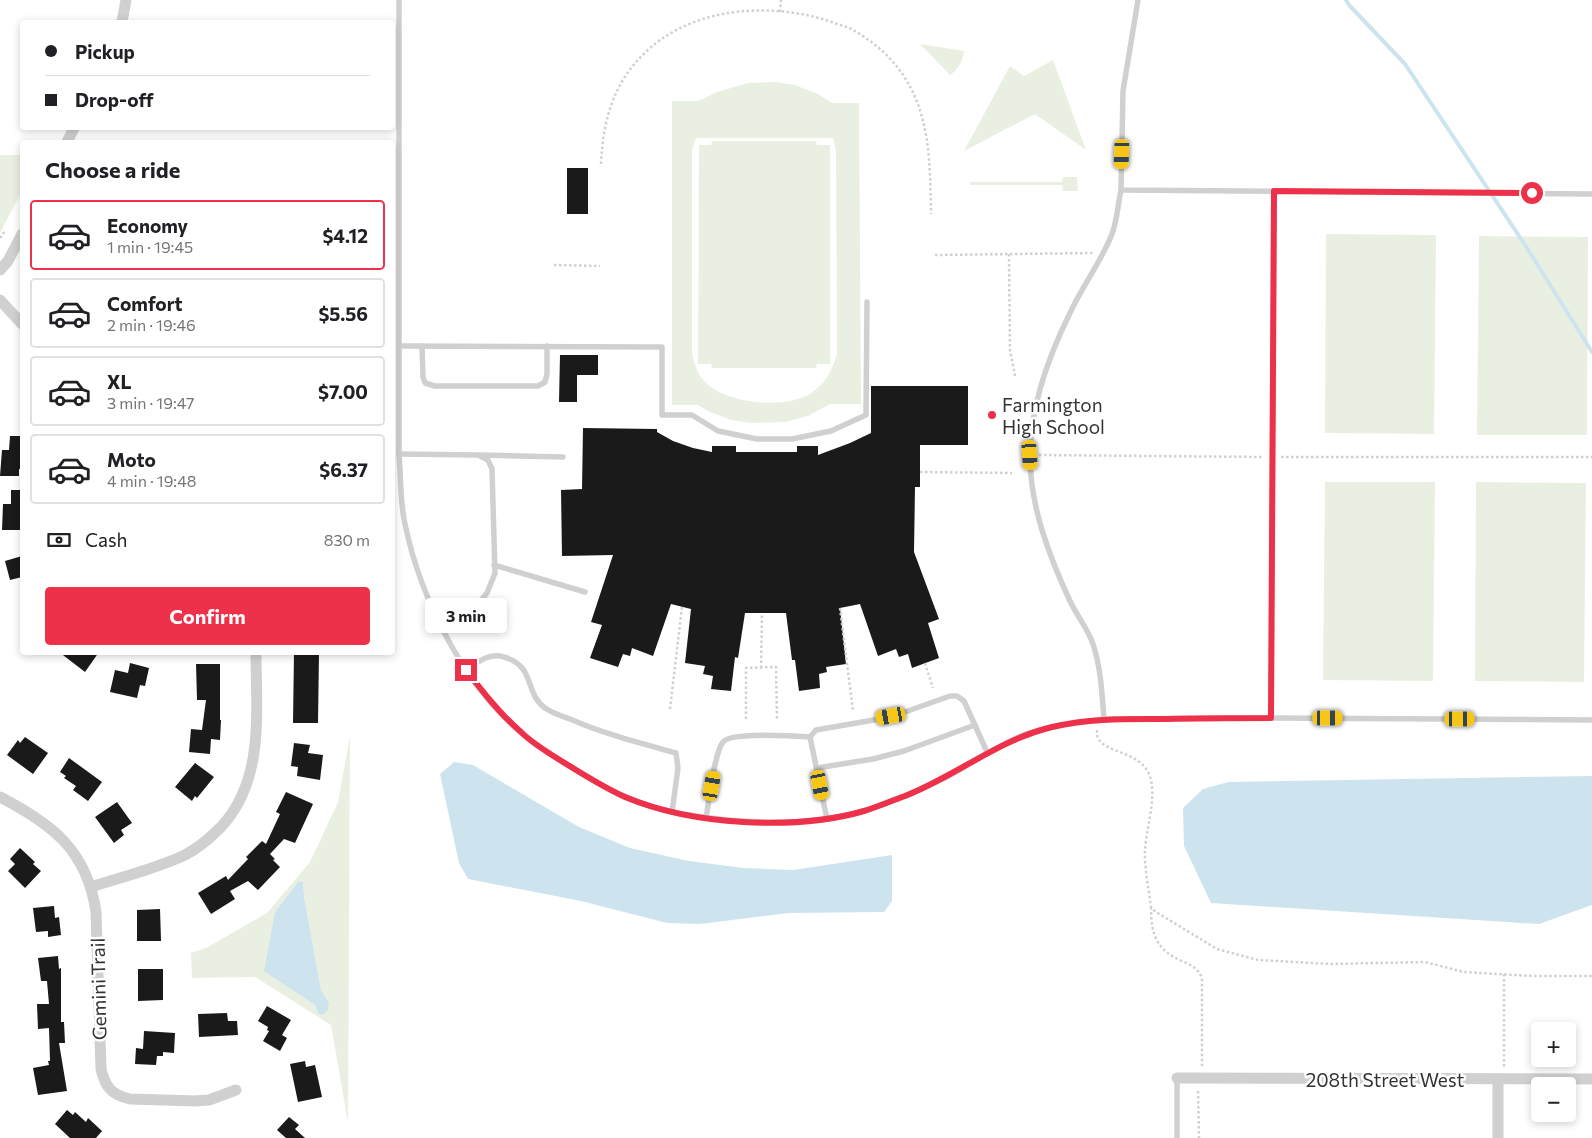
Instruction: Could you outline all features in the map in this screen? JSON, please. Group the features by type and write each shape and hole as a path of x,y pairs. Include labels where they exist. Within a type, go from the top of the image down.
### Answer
{"street":[{"path":"122,20 126,0"},
{"path":"0,270 8,261 20,238"},
{"path":"0,300 20,322"},
{"path":"91,886 162,864 187,854 209,839 235,811 247,785 254,756 256,655"},
{"name":"Gemini Trail","path":"0,797 30,813 62,837 80,864 91,886 96,912 101,1069 106,1087 121,1097 130,1099 195,1101 209,1100 236,1090"},
{"name":"208th Street West","path":"1177,1078 1592,1079"},
{"path":"1498,1079 1498,1138"}],"lane":[{"path":"399,0 399,454 404,523 419,572 442,629 466,670 494,706 522,734 592,780 626,797 672,812 706,818 754,822 789,822 826,819 863,811 907,795 946,777 987,752 1023,736 1044,729 1104,719 1592,720"},
{"path":"1104,719 1101,679 1093,643 1067,594 1040,527 1032,487 1030,455 1040,388 1071,310 1113,233 1120,190 1123,91 1138,0"},
{"path":"1120,190 1592,194"},
{"path":"1271,718 1274,191"},
{"path":"400,346 662,347 662,415 692,415 718,431 756,439 792,438 830,431 866,415 867,302"},
{"path":"422,346 423,377 425,383 435,386 538,386 545,382 547,374 547,346"},
{"path":"399,454 563,457"},
{"path":"442,629 473,610 487,592 494,573 492,469 488,460 478,455"},
{"path":"494,564 584,592"},
{"path":"466,670 487,657 502,656 518,662 526,673 538,702 547,709 598,732 676,753 678,768 672,812"},
{"path":"810,737 816,730 891,716 950,696 957,696 964,701 987,752"},
{"path":"817,768 873,759 904,751 975,725"},
{"path":"706,818 718,753 723,741 733,736 788,735 810,737"},
{"path":"810,737 826,819"},
{"path":"1177,1078 1177,1138"}],"path":[{"path":"780,0 780,12"},
{"path":"601,164 602,139 609,106 627,74 648,50 667,35 700,20 737,12 780,12 812,15 852,29 879,48 901,72 918,103 928,140 931,214"},
{"path":"0,238 5,231"},
{"path":"935,255 1103,252"},
{"path":"1009,254 1010,350 1015,376"},
{"path":"554,265 600,266"},
{"path":"1030,455 1592,457"},
{"path":"920,472 1012,473"},
{"path":"670,710 682,607"},
{"path":"840,608 853,711"},
{"path":"762,613 762,668"},
{"path":"925,663 933,688"},
{"path":"746,719 746,668 776,667 778,719"},
{"path":"1097,730 1098,737 1102,743 1139,760 1149,775 1152,795 1144,853 1153,932 1166,953 1196,968 1202,978 1202,1070"},
{"path":"1151,907 1156,912 1217,949 1250,958 1293,963 1331,964 1425,962 1458,971 1592,976"},
{"path":"1504,974 1504,1069"},
{"path":"1198,1089 1199,1138"}],"green space":[{"path":"920,44 964,51 963,58 950,75"},
{"path":"1053,60 1086,150 1035,114 964,151 1010,66 1024,76"},
{"path":"776,82 795,85 818,94 832,103 859,103 861,404 830,404 808,416 785,422 752,423 731,420 698,405 672,405 672,101 698,101 717,92 748,83","holes":["696,138 833,138 836,151 837,354 833,366 820,386 810,394 786,402 772,403 743,400 717,391 701,377 692,354 692,150"]},
{"path":"712,141 816,141 817,145 830,145 830,364 817,364 816,368 712,368 711,364 698,364 699,145 711,145"},
{"path":"0,155 20,155 20,195 0,233"},
{"path":"1063,177 1077,177 1078,191 1063,191 1062,185 970,185 970,182 1062,182"},
{"path":"1326,234 1436,235 1434,434 1325,433"},
{"path":"1479,236 1588,237 1587,435 1477,435"},
{"path":"1325,482 1435,482 1433,681 1323,680"},
{"path":"1476,482 1586,483 1584,682 1475,681"},
{"path":"350,736 348,1123 331,1025 255,977 192,978 191,953 206,948 267,913 310,862 338,802","holes":["298,882 303,882 321,990 325,999 318,1013 315,1005 290,988 275,912"]}],"water":[{"path":"454,762 473,765 579,827 630,848 689,861 744,868 793,870 892,855 892,901 884,912 789,913 700,924 667,923 581,901 468,879 459,863 440,774"},
{"path":"1592,776 1592,905 1539,924 1211,903 1184,846 1183,808 1203,789 1228,782"},
{"path":"298,882 303,882 321,990 329,1003 328,1010 323,1015 318,1013 315,1005 264,971 275,912"}],"building":[{"path":"567,168 588,168 588,214 567,214"},
{"path":"560,355 598,355 598,375 577,375 577,402 559,402"},
{"name":"Farmington High School","path":"871,386 968,386 968,445 920,445 920,487 915,487 914,552 939,619 928,623 939,658 912,668 908,654 899,657 896,649 878,656 860,604 840,608 846,664 826,667 827,672 819,674 820,688 799,691 795,660 792,660 786,613 745,613 738,658 735,657 731,691 711,689 713,676 703,674 705,666 685,663 691,609 671,604 653,656 632,648 630,656 623,654 618,667 590,658 602,625 591,622 613,555 562,556 561,490 582,489 583,428 657,429 657,432 673,441 712,452 712,446 736,446 736,452 797,452 797,446 818,446 818,455 871,433"},
{"path":"10,436 20,436 19,476 0,476 2,450 9,450"},
{"path":"11,490 20,490 20,530 2,530 3,504 11,504"},
{"path":"20,557 20,578 10,580 5,561"},
{"path":"63,655 97,655 85,672"},
{"path":"294,655 319,655 318,723 293,723"},
{"path":"130,663 149,668 145,686 140,685 137,698 110,692 115,670 128,673"},
{"path":"196,664 220,664 220,740 211,739 210,754 189,752 191,729 202,730 206,700 197,700"},
{"path":"25,737 48,753 33,774 7,755 18,740 20,743"},
{"path":"294,743 310,745 308,753 323,755 320,780 297,776 298,767 291,766"},
{"path":"69,758 102,782 88,801 73,790 76,786 64,778 66,776 60,772"},
{"path":"195,763 214,777 197,798 195,796 192,801 175,787"},
{"path":"286,792 313,804 295,843 284,839 270,854 280,867 258,890 248,881 230,891 235,899 211,914 198,893 226,876 228,880 248,859 246,857 262,841 266,844 280,814 276,812"},
{"path":"117,802 132,823 121,830 124,835 114,843 95,817"},
{"path":"20,848 35,862 33,864 41,871 25,888 8,871 15,864 10,859"},
{"path":"54,906 55,918 59,917 61,935 48,937 48,931 36,932 33,908"},
{"path":"160,909 161,941 137,941 137,910"},
{"path":"58,956 59,969 61,968 61,1022 64,1022 65,1043 59,1043 67,1091 38,1095 33,1068 49,1065 48,1061 50,1061 49,1028 38,1029 37,1004 49,1004 47,981 41,981 38,958"},
{"path":"138,969 163,969 163,1000 138,1001"},
{"path":"267,1006 291,1020 282,1035 287,1038 280,1051 263,1041 269,1031 267,1030 268,1027 258,1021"},
{"path":"227,1013 228,1021 237,1021 238,1035 199,1037 198,1014"},
{"path":"144,1031 175,1033 174,1053 163,1052 163,1056 157,1056 156,1065 135,1064 136,1048 143,1049"},
{"path":"305,1061 306,1067 315,1065 322,1097 298,1102 290,1064"},
{"path":"67,1110 73,1115 75,1112 86,1122 88,1118 102,1131 96,1138 70,1138 55,1124"},
{"path":"289,1117 299,1125 295,1129 305,1138 286,1138 277,1130"}],"waterway":[{"path":"1346,0 1405,64 1527,248 1592,352"}],"place":[{"name":"Farmington High School","path":"992,415"}],"route":[{"path":"466,670 494,706 522,734 592,780 626,797 672,812 706,818 754,822 826,819 863,811 907,795 946,777 987,752 1023,736 1052,727 1104,719 1271,718 1274,191 1532,193"}]}
